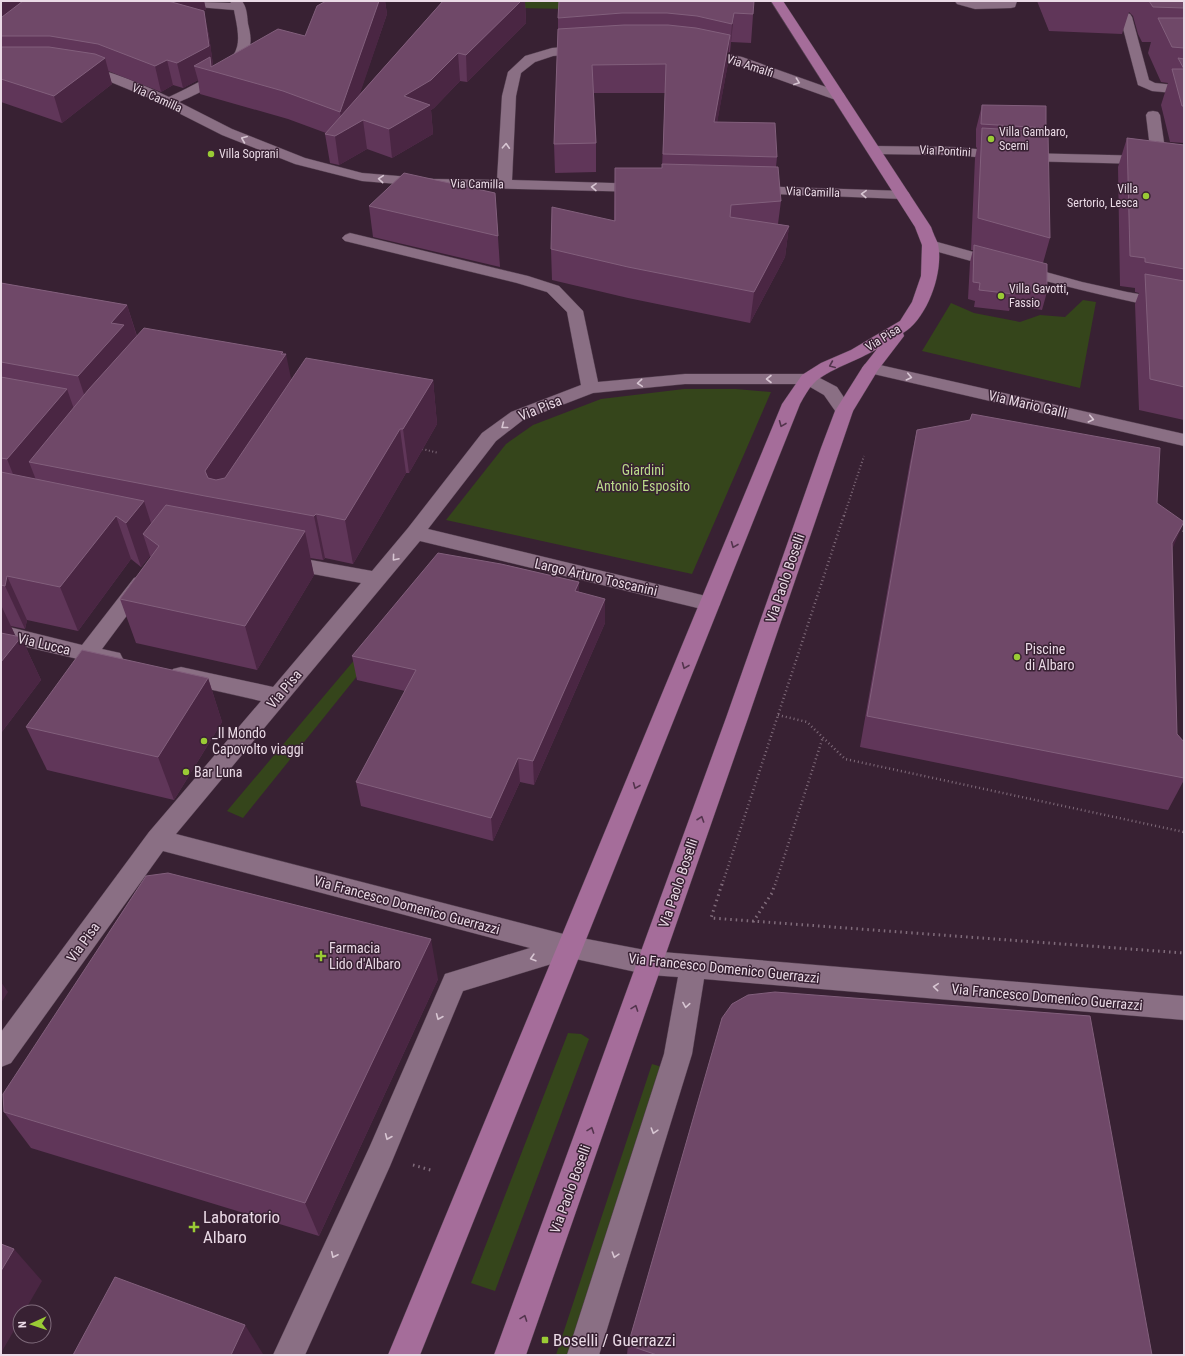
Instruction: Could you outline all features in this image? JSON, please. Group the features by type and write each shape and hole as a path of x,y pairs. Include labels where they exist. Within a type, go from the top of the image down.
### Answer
{"main road":[{"name":"Via Pisa","path":"777,1 923,227 930,245 930,260 925,289 920,302 906,324 857,354 827,367 808,379"},
{"name":"Via Paolo Boselli","path":"510,1355 650,963 844,411 872,368 906,324"},
{"path":"404,1355 791,404 808,379"}],"street":[{"path":"169,102 206,83 237,58 243,48 244,34 238,4 174,1"},
{"path":"961,1 975,5 1011,4 1010,1"},
{"path":"1126,16 1143,82 1152,87 1184,90"},
{"path":"1133,47 1147,47"},
{"path":"504,185 509,96 514,72 530,58 552,52 603,49"},
{"name":"Via Amalfi","path":"687,50 737,60 838,96"},
{"name":"Via Camilla","path":"72,68 105,75 169,102 227,132 300,161 362,177 434,183 659,188"},
{"path":"1153,115 1159,160"},
{"name":"Via Pontini","path":"874,150 953,151 1022,156 1184,161"},
{"name":"Via Camilla","path":"738,190 902,195"},
{"path":"350,238 522,279 552,289 575,311 590,388"},
{"path":"930,245 1079,286 1126,297 1184,307"},
{"name":"Via Mario Galli","path":"872,368 1184,440"},
{"name":"Via Pisa","path":"1,1054 158,839 415,534 489,437 517,416 590,388 685,379 808,379"},
{"path":"808,379 831,392 844,411"},
{"name":"Largo Arturo Toscanini","path":"415,534 710,604"},
{"path":"262,558 377,579"},
{"name":"Via Lucca","path":"87,654 154,566"},
{"name":"Via Lucca","path":"1,633 133,664"},
{"path":"163,671 277,696"},
{"name":"Via Francesco Domenico Guerrazzi","path":"158,839 199,851 571,947 650,963 1184,1008"},
{"path":"289,1355 380,1156 454,982 571,947"},
{"path":"583,1355 678,1054 693,967"}],"path":[{"path":"864,456 711,918 1184,953"},
{"path":"1177,529 1184,532"},
{"path":"778,715 807,722 845,759 1184,832"},
{"path":"753,922 772,893 823,737"}],"green space":[{"path":"455,1 663,1 660,11 473,7"},
{"path":"1083,300 1096,302 1080,388 922,351 951,303 974,313 1020,322 1040,315 1065,317"},
{"name":"Giardini Antonio Esposito","path":"684,389 736,389 771,392 692,574 446,520 506,444 533,425 601,399"},
{"path":"426,575 436,578 243,818 227,811"},
{"path":"568,1033 581,1034 589,1039 495,1291 471,1283"},
{"path":"652,1064 662,1067 569,1355 556,1355"}],"building":[{"path":"23,1 168,1 204,11 209,46 177,63 167,60 155,66 98,44 50,36 1,36 1,17"},
{"path":"326,1 379,1 340,112 283,91 194,66 210,57 211,67 278,29 305,36 317,6"},
{"path":"443,1 521,1 466,55 458,53 431,80 404,96 430,105 389,129 363,120 335,136 325,134"},
{"path":"559,1 754,1 753,14 734,13 732,24 697,16 667,13 622,13 558,18"},
{"path":"1149,1 1184,1 1184,8 1153,7"},
{"path":"1158,18 1184,18 1184,48 1172,47"},
{"path":"624,25 668,25 696,28 730,35 714,122 775,123 777,157 663,154 666,64 592,65 596,143 554,144 558,29"},
{"path":"1,47 49,47 95,54 105,58 54,96 1,79"},
{"path":"1178,58 1184,59 1184,69"},
{"path":"1172,69 1184,69 1184,106 1182,106"},
{"path":"982,105 1046,106 1046,128 981,124"},
{"path":"982,128 1048,132 1050,238 978,218"},
{"path":"1127,138 1184,145 1184,269 1145,262 1145,258 1130,256"},
{"path":"662,164 778,167 781,201 731,205 730,217 789,226 754,292 628,267 551,249 552,207 615,221 615,168 662,168"},
{"path":"404,173 495,193 498,236 369,206"},
{"path":"974,245 1047,264 1047,292 1015,288 1014,294 979,290 980,283 973,282"},
{"path":"1145,274 1184,281 1184,387 1150,379"},
{"path":"1,283 127,305 111,323 124,325 78,376 1,362"},
{"path":"144,328 283,352 281,354 286,354 205,471 208,478 216,480 225,478 306,358 433,380 403,429 400,429 345,520 316,514 314,516 205,496 29,462 89,389"},
{"path":"1,377 67,389 7,459 1,458"},
{"name":"Piscine di Albaro","path":"972,414 1160,448 1157,503 1184,522 1172,543 1177,734 1184,742 1184,778 867,716 917,430 970,420"},
{"path":"1,472 144,501 126,523 116,516 60,587 7,576 5,586 1,585"},
{"path":"166,505 305,531 245,626 120,599 159,546 143,534"},
{"path":"438,553 501,564 579,582 575,591 605,599 533,761 518,758 491,818 356,782 416,670 352,656"},
{"path":"1,633 21,637 1,662"},
{"path":"82,650 208,678 158,757 26,727"},
{"path":"168,873 431,939 305,1203 4,1112 3,1094 146,876"},
{"path":"775,992 1090,1016 1152,1355 657,1355 628,1345 722,1018 732,1004 748,995"},
{"path":"1,1244 14,1249 1,1271"},
{"path":"115,1277 245,1325 231,1355 73,1355"}],"place":[{"name":"Villa Gambaro, Scerni","path":"991,139"},
{"name":"Villa Soprani","path":"211,154"},
{"name":"Villa Sertorio, Lesca","path":"1146,196"},
{"name":"Villa Gavotti, Fassio","path":"1001,296"},
{"name":"Piscine di Albaro","path":"1017,657"},
{"name":"_Il Mondo Capovolto viaggi","path":"204,741"},
{"name":"Bar Luna","path":"186,772"},
{"name":"Farmacia Lido d'Albaro","path":"321,956"},
{"name":"Laboratorio Albaro","path":"194,1227"},
{"name":"Boselli / Guerrazzi","path":"545,1340"}]}
